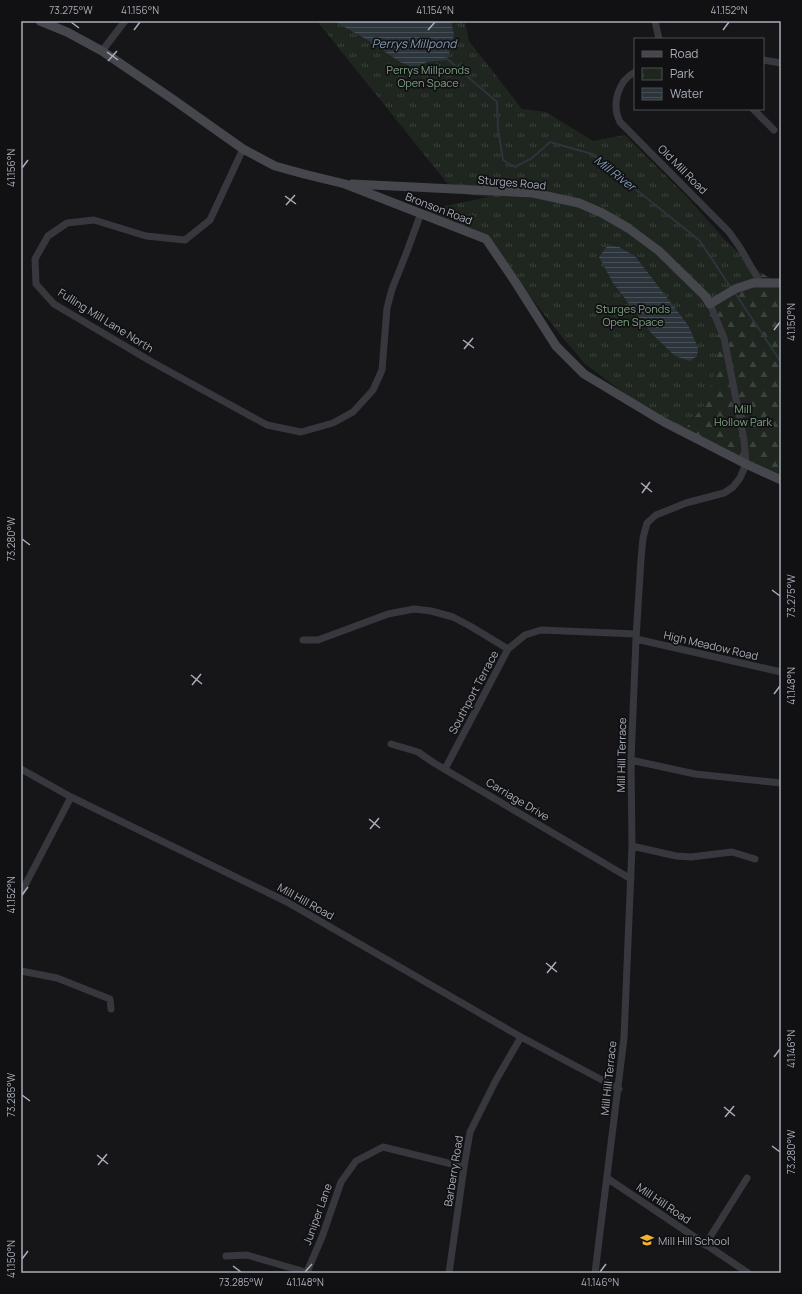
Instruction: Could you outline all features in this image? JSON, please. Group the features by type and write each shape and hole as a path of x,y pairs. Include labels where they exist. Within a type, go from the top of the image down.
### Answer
{"main road":[{"name":"Bronson Road","path":"40,21 67,32 102,51 243,149 275,166 345,184 374,197 421,213 486,239 556,346 584,374 664,422 746,464 781,480"},
{"name":"Sturges Road","path":"345,184 533,193 579,204 602,213 628,228 660,251 705,296 710,304"},
{"path":"710,304 720,297 756,282 781,283"}],"street":[{"path":"102,51 125,21"},
{"path":"655,21 659,38"},
{"path":"764,60 781,64"},
{"name":"Old Mill Road","path":"634,73 626,78 619,90 616,111 620,122 729,232 739,246 756,282"},
{"path":"754,110 774,130"},
{"name":"Fulling Mill Lane North","path":"243,149 210,220 185,240 146,236 94,220 67,223 48,236 35,259 36,284 54,304 152,362 267,425 301,432 333,423 353,412 373,390 382,370 387,308 392,289 421,213"},
{"path":"710,304 724,338 743,431 746,464"},
{"name":"Mill Hill Terrace","path":"595,1273 608,1178 624,1038 632,846 631,760 636,637 644,532 647,523 653,517 668,510 694,501 720,495 730,490 739,480 746,464"},
{"name":"Southport Terrace","path":"304,640 318,640 388,614 414,610 431,611 453,617 508,649 445,769"},
{"name":"High Meadow Road","path":"508,649 525,635 541,630 636,637 781,672"},
{"name":"Carriage Drive","path":"391,744 418,752 631,879"},
{"path":"631,760 695,774 781,783"},
{"name":"Mill Hill Road","path":"21,769 71,797 287,902 521,1037 618,1088"},
{"path":"21,893 71,797"},
{"path":"632,846 676,856 732,852 755,858"},
{"path":"21,971 57,978 110,999 111,1009"},
{"name":"Barberry Road","path":"449,1273 470,1132 496,1080 521,1037"},
{"name":"Juniper Lane","path":"308,1272 341,1182 356,1161 383,1147 464,1167"},
{"name":"Mill Hill Road","path":"608,1178 748,1273"},
{"path":"705,1245 747,1178"},
{"path":"226,1256 246,1255 308,1272"}],"green space":[{"path":"317,21 465,21 469,41 522,109 546,112 593,141 625,135 688,198 725,240 760,272 711,298 718,351 709,399 685,429 631,398 585,364 485,240 425,210 489,197 455,193"},
{"name":"Mill Hollow Park","path":"760,272 781,285 781,476 685,429 709,399 711,298"}],"water":[{"name":"Perrys Millpond","path":"334,21 451,21 454,35 447,60 427,62 415,68 400,62 369,41"},
{"path":"608,245 619,247 635,256 688,325 698,348 697,356 690,361 675,356 652,334 613,283 599,257"}],"waterway":[{"name":"Mill River","path":"446,58 497,102 498,129 503,160 515,167 532,158 550,142 592,154 700,241 731,288"},
{"name":"Mill River","path":"735,293 781,362"}],"place":[{"name":"Mill Hill School","path":"647,1240"}],"park label":[{"name":"Perrys Millponds Open Space","path":"428,75"},
{"name":"Sturges Ponds Open Space","path":"633,314"}]}
